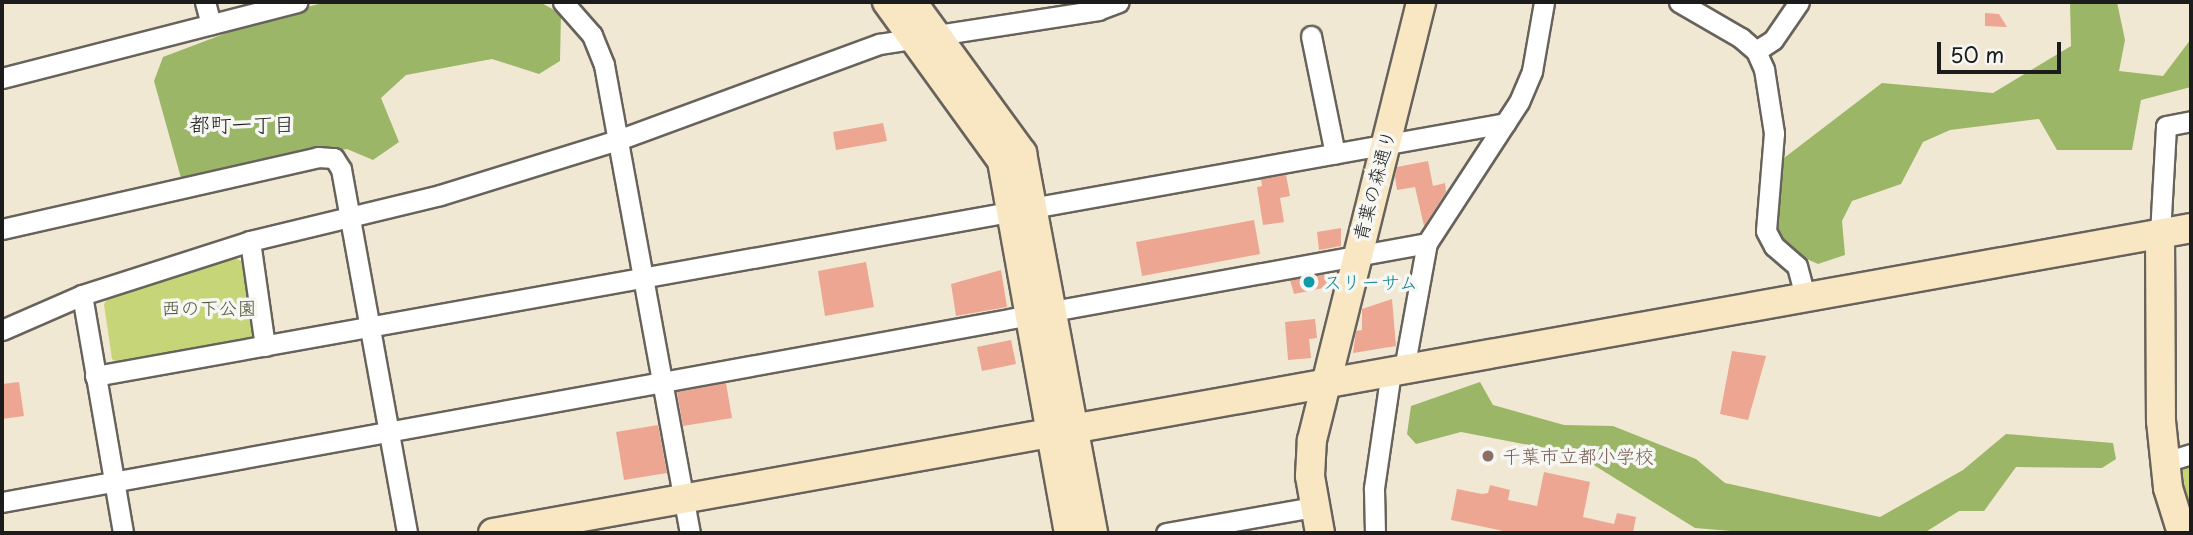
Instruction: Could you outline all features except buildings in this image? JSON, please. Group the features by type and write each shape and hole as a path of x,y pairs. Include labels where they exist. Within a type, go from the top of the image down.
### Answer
{"street":[{"path":"205,2 211,24"},
{"path":"2,78 297,2"},
{"path":"563,2 573,8 592,35 604,65 690,533"},
{"path":"887,2 924,36"},
{"path":"912,2 924,36 1002,162 1022,210 1064,432 1093,533"},
{"path":"2,330 82,295 250,241 440,194 618,140 879,44 1037,10 1119,2"},
{"name":"青葉の森通り","path":"1316,520 1312,440 1323,384 1422,2"},
{"path":"1375,533 1374,488 1427,243 1505,123 1532,71 1544,2"},
{"path":"1756,51 1773,40 1799,2"},
{"path":"1688,4 1756,51 1764,69 1774,133 1766,230 1774,246 1797,266 1805,296"},
{"path":"1311,36 1335,154"},
{"path":"2182,533 2178,458 2161,421 2160,234 2166,126 2191,121"},
{"path":"95,376 1505,123"},
{"path":"2,229 318,157 334,158 341,169 408,533"},
{"path":"493,533 2191,228"},
{"path":"250,241 265,346"},
{"path":"2,502 1427,243"},
{"path":"82,295 123,533"},
{"path":"1064,432 1069,533"},
{"path":"1166,533 1316,520"}],"green space":[{"path":"327,2 540,2 561,14 560,61 539,74 492,59 406,75 381,98 399,142 373,160 347,149 181,178 154,81 163,57 274,15"},
{"path":"2070,2 2117,2 2125,40 2119,71 2163,76 2191,39 2191,87 2141,100 2132,150 2057,150 2039,119 1950,130 1923,142 1901,184 1852,201 1842,221 1845,255 1818,264 1791,252 1776,236 1784,158 1882,83 1993,93 2071,46"},
{"name":"西の下公園","path":"235,258 247,264 259,333 253,341 122,365 112,359 104,304 110,295"},
{"path":"1480,382 1493,405 1564,425 1613,426 1696,459 1725,483 1880,517 1963,470 2006,434 2113,443 2116,459 2102,468 2016,467 1984,511 1959,511 1924,533 1754,533 1695,528 1576,454 1461,432 1416,444 1407,434 1411,406"},
{"path":"2191,460 2191,528 2184,512 2180,463"}],"place":[{"name":"スリーサム","path":"1309,282"},
{"name":"千葉市立都小学校","path":"1488,456"}],"district":[{"name":"都町一丁目","path":"242,123"}]}
